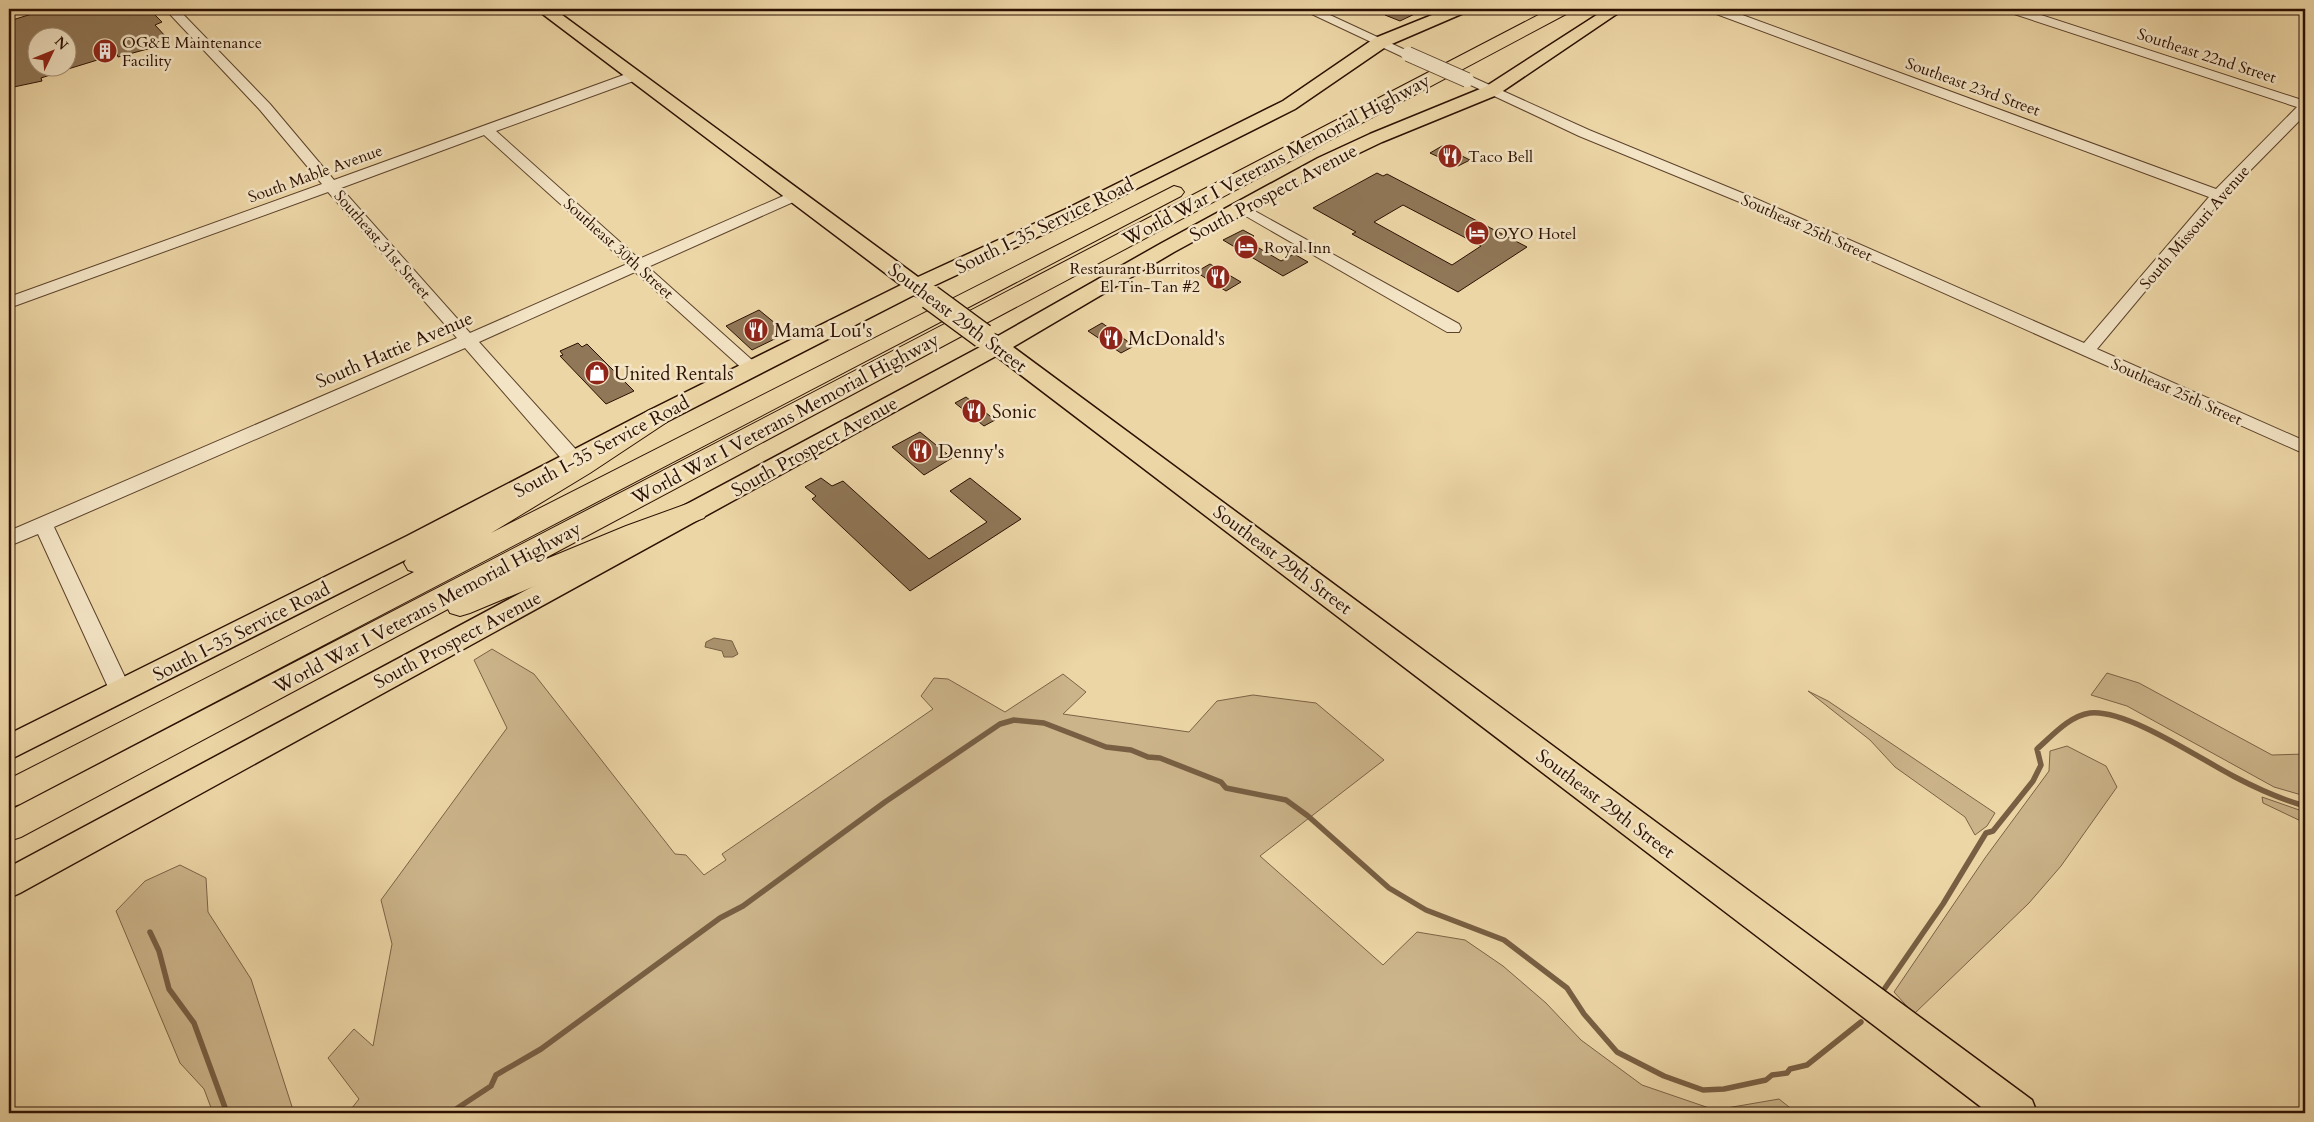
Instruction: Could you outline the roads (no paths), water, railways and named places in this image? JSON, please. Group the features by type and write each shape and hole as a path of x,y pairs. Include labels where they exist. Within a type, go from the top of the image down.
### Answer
{"highway":[{"name":"World War I Veterans Memorial Highway","path":"9,794 1529,9"},
{"name":"World War I Veterans Memorial Highway","path":"9,827 1562,9"},
{"path":"265,661 428,557 581,467 658,416"},
{"path":"347,648 530,579 635,532 695,511"}],"main road":[{"name":"Southeast 29th Street","path":"544,9 991,341 2019,1113"},
{"name":"South I-35 Service Road","path":"9,748 416,543 573,459 752,368 923,291 1289,104 1381,42 1460,9"},
{"name":"South Prospect Avenue","path":"9,882 695,511 991,341 1354,148 1491,91 1614,10"}],"street":[{"path":"9,12 18,9"},
{"name":"Southeast 31st Street","path":"171,9 229,68 573,459"},
{"name":"Southeast 25th Street","path":"1307,9 1581,132 1747,200 2305,448"},
{"name":"Southeast 23rd Street","path":"1715,9 2218,195"},
{"name":"Southeast 22nd Street","path":"2012,9 2305,106"},
{"name":"South Mable Avenue","path":"9,303 634,76"},
{"name":"South Missouri Avenue","path":"2086,351 2218,195 2305,106"},
{"name":"Southeast 30th Street","path":"485,129 752,368"},
{"name":"South Hattie Avenue","path":"9,539 795,196"},
{"path":"1242,208 1453,328"},
{"path":"42,524 121,692"}],"waterway":[{"path":"1885,988 1943,904 1986,833 1993,831 2033,781 2041,765 2037,749 2061,727 2075,718 2090,713 2105,714 2123,719 2163,737 2252,786 2305,806"},
{"path":"450,1113 491,1086 496,1075 541,1049 720,918 743,906 885,802 1000,724 1014,720 1044,723 1106,747 1131,750 1148,757 1160,758 1221,782 1226,788 1286,800 1308,816 1389,888 1426,910 1504,940 1567,988 1584,1014 1617,1052 1664,1076 1703,1090 1724,1089 1766,1080 1772,1075 1787,1073 1790,1069 1807,1065 1861,1022"},
{"path":"150,932 159,951 169,989 194,1023 227,1113"}],"place":[{"name":"OG&E Maintenance Facility","path":"105,51"},
{"name":"Taco Bell","path":"1450,156"},
{"name":"OYO Hotel","path":"1477,233"},
{"name":"Royal Inn","path":"1246,247"},
{"name":"Restaurant Burritos El Tin-Tan #2","path":"1218,277"},
{"name":"Mama Lou's","path":"756,330"},
{"name":"McDonald's","path":"1111,338"},
{"name":"United Rentals","path":"597,373"},
{"name":"Sonic","path":"974,411"},
{"name":"Denny's","path":"920,451"}]}
